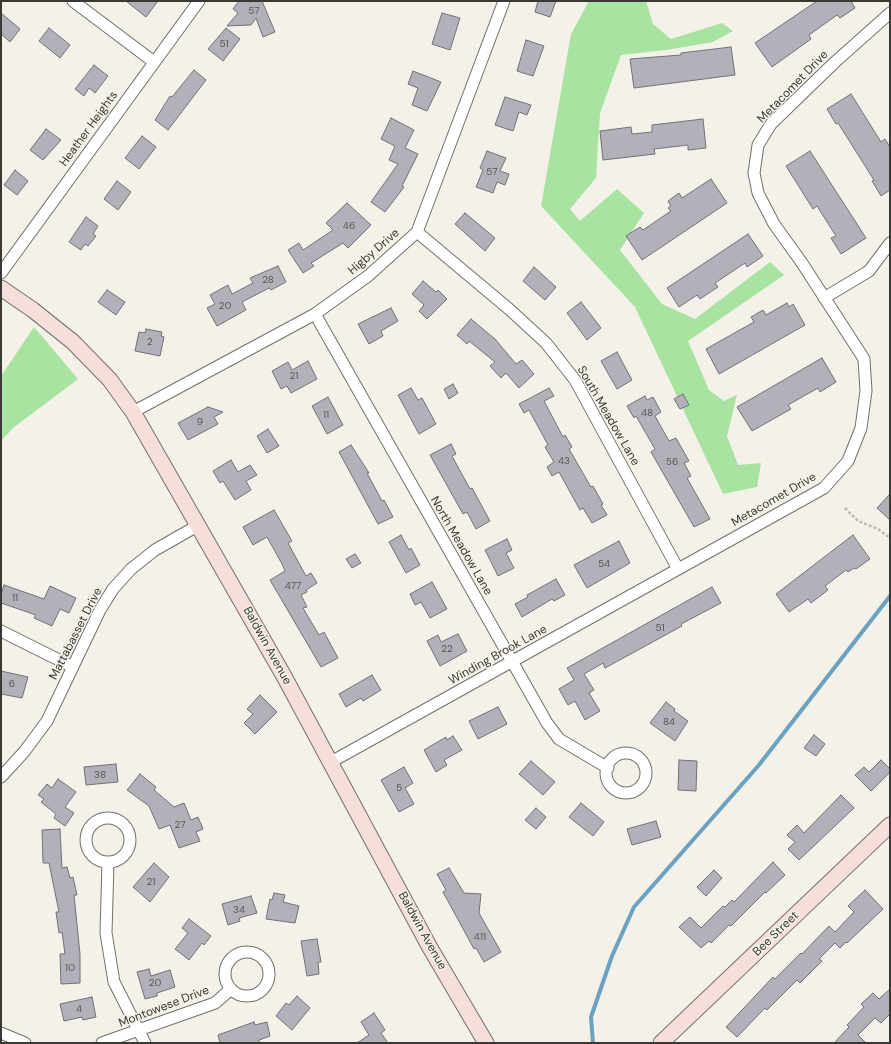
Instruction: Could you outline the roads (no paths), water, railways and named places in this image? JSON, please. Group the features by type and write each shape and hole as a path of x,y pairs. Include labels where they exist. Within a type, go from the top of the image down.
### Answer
{"street":[{"path":"73,1 154,62"},
{"name":"Heather Heights","path":"1,273 199,1"},
{"name":"Higby Drive","path":"133,412 315,314 368,276 417,232 504,1"},
{"name":"Metacomet Drive","path":"678,569 824,488 848,461 861,428 866,391 864,360 774,224 758,194 754,173 758,145 771,124 835,62 890,14"},
{"name":"South Meadow Lane","path":"417,232 509,309 546,343 570,374 678,569"},
{"path":"824,298 869,271 890,243"},
{"name":"Baldwin Avenue","path":"1,288 38,314 73,342 102,371 133,412 258,630 430,946 486,1043"},
{"name":"North Meadow Lane","path":"315,314 547,723 558,739 608,768"},
{"name":"Mattabasset Drive","path":"1,777 24,752 47,721 100,610 113,589 131,569 155,550 197,526"},
{"name":"Winding Brook Lane","path":"331,762 678,569"},
{"path":"1,631 73,667"},
{"path":"108,817 122,822 127,828 130,842 127,851 122,857 108,862 99,860 92,856 86,844 86,836 89,828 94,822 108,817"},
{"name":"Bee Street","path":"661,1043 890,825"},
{"path":"108,862 106,933 114,982 145,1043"},
{"name":"Montowese Drive","path":"102,1043 215,1003 232,989"},
{"path":"1,1033 25,1043"}],"waterway":[{"path":"593,1043 591,1017 612,956 634,907 759,765 890,596"}]}
